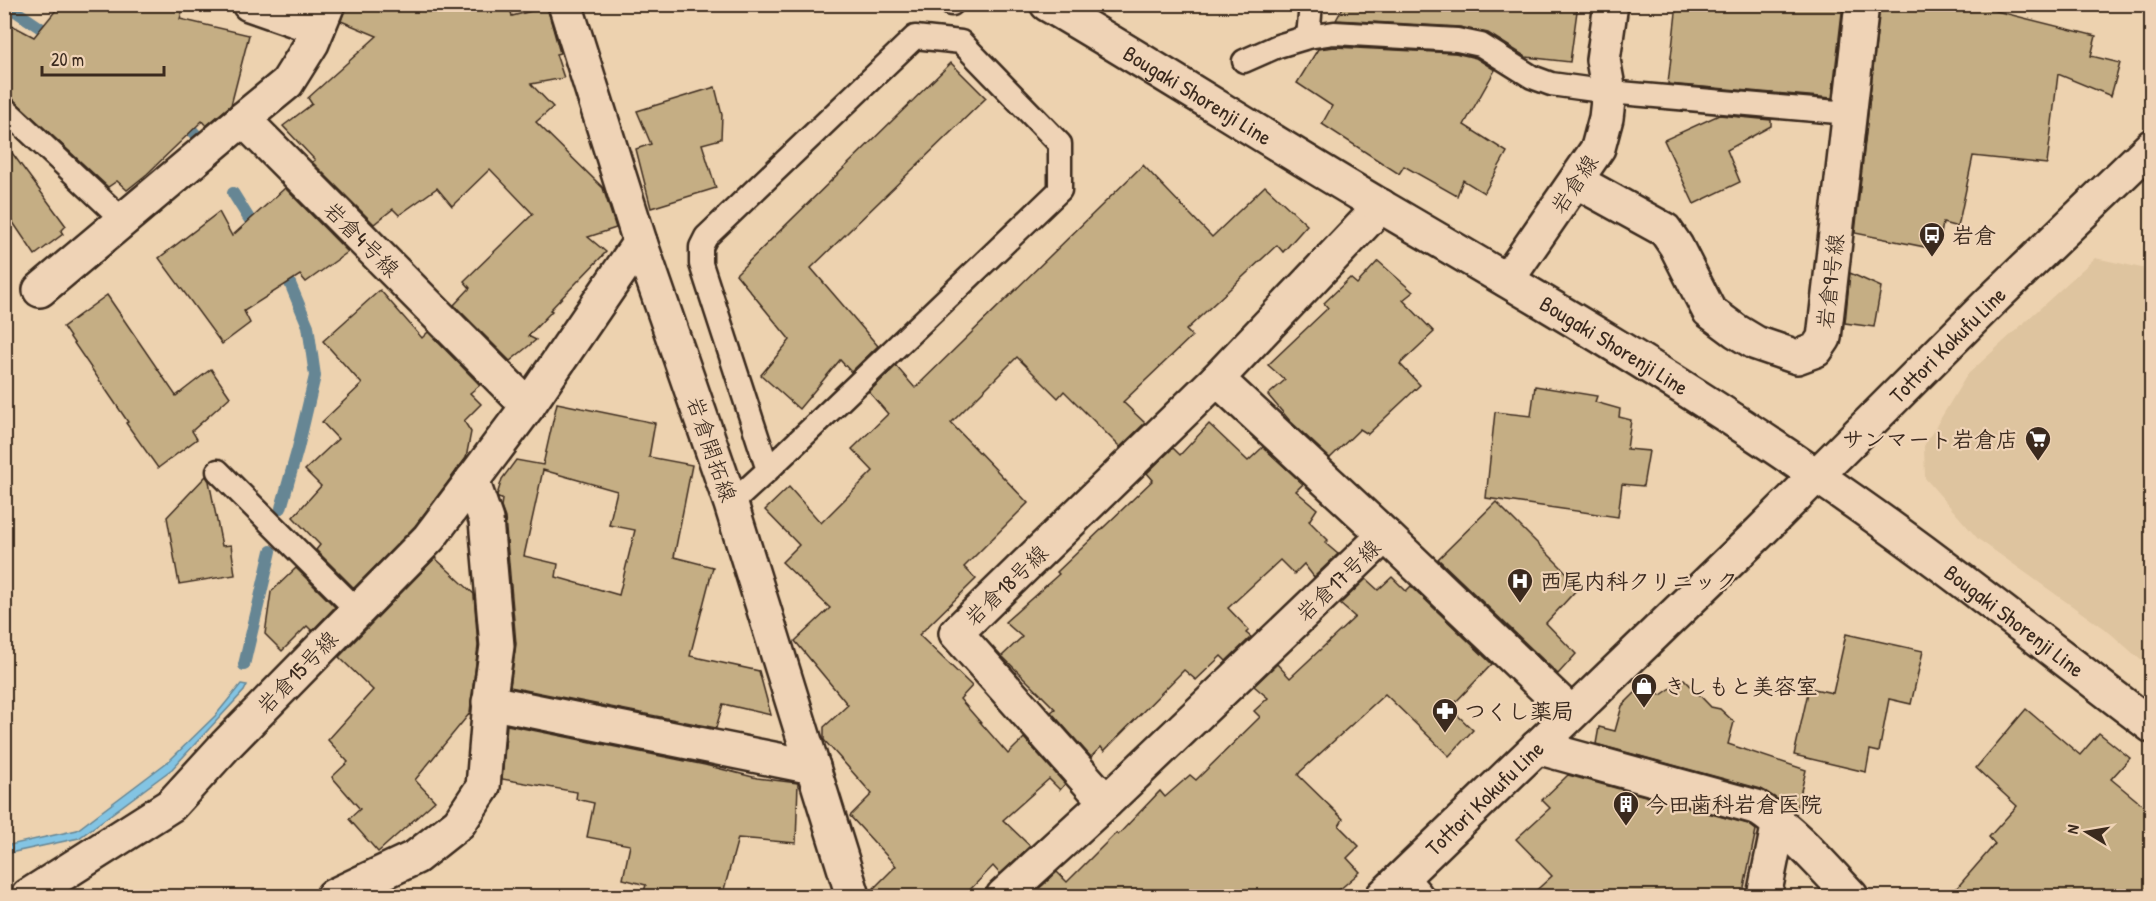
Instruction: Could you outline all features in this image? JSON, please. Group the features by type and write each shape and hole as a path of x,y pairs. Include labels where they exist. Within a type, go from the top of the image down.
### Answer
{"street":[{"path":"40,290 287,83 312,43 323,16 249,4"},
{"name":"岩倉開拓線","path":"565,4 640,242 731,504 853,897"},
{"name":"Bougaki Shorenji Line","path":"1047,4 1507,280 1817,475 2151,726"},
{"name":"岩倉線","path":"1507,280 1598,148 1606,118 1609,92 1603,60 1611,4"},
{"name":"岩倉9号線","path":"1576,181 1665,230 1676,246 1709,311 1756,343 1797,357 1816,350 1824,338 1862,4"},
{"name":"岩倉4号線","path":"243,119 528,406"},
{"name":"Tottori Kokufu Line","path":"1400,891 1571,713 2151,146"},
{"path":"1217,378 1381,206"},
{"path":"528,406 640,242"},
{"name":"岩倉17号線","path":"1003,897 1106,802 1385,535 1217,378"},
{"name":"岩倉18号線","path":"1106,802 956,633 1217,378"},
{"name":"岩倉15号線","path":"28,897 171,805 226,745 429,537 528,406"},
{"path":"333,897 417,857 459,823 483,787 489,702 497,646 486,520 472,480"},
{"path":"1385,535 1571,713"},
{"path":"489,702 813,767"},
{"path":"1537,747 1756,807 1779,822 1851,897"},
{"path":"1764,897 1779,822"}],"lane":[{"path":"1308,36 1311,4"},
{"path":"1244,61 1308,36 1334,33 1457,40 1481,45 1532,77 1551,84 1609,92 1849,113"},
{"path":"731,504 768,470 1060,190 1060,144 961,42 915,37 706,237 701,247 701,264 768,470"},
{"path":"4,108 123,220"},
{"path":"218,471 357,610"}],"shaded area":[{"name":"サンマート岩倉店","path":"2095,258 2151,270 2151,669 2110,633 1978,539 1925,478 1924,446 1967,375"}],"water":[{"path":"241,684 247,685 244,691 172,769 79,838 5,854 5,846 77,830 170,760 215,716"}],"building":[{"path":"61,4 156,4 182,12 180,19 249,35 231,105 206,126 202,121 127,190 117,181 108,187 4,91 4,21 34,37"},
{"path":"346,4 509,4 512,16 547,7 560,53 556,54 564,78 531,84 553,107 536,122 603,188 616,228 588,237 606,252 528,336 536,340 510,361 454,305 470,288 464,281 533,214 490,169 452,206 437,188 399,215 393,209 374,224 312,162 315,160 283,126 312,104 308,98 377,36 341,21"},
{"path":"1345,4 1578,4 1570,62 1526,57 1488,33 1460,27 1336,20"},
{"path":"1677,4 1843,4 1832,98 1668,84"},
{"path":"1880,4 1968,4 2096,36 2091,56 2120,63 2111,96 2058,74 2047,164 1973,156 1958,227 1943,223 1940,240 1927,236 1925,247 1855,233"},
{"path":"1335,47 1455,53 1476,58 1495,70 1464,125 1507,152 1484,193 1463,180 1457,196 1404,166 1399,174 1322,124 1332,106 1297,83 1318,49"},
{"path":"951,63 986,98 811,268 878,346 851,372 840,360 799,409 761,375 790,340 736,274"},
{"path":"715,87 722,115 721,139 702,144 716,188 651,208 636,149 651,144 637,111"},
{"path":"1719,115 1771,120 1771,126 1727,150 1740,182 1694,204 1664,140"},
{"path":"4,142 66,226 61,231 63,234 35,255 4,209"},
{"path":"1143,165 1212,237 1265,186 1307,225 1283,252 1277,245 1186,330 1192,336 1123,402 1145,423 1120,447 1064,391 1058,398 1017,357 951,423 1028,503 964,567 976,579 919,635 972,686 960,699 1008,754 1024,738 1065,784 1060,790 1049,779 1003,820 1030,846 1000,874 993,866 963,897 871,897 871,891 896,866 850,816 872,794 824,740 824,727 848,705 795,641 830,608 782,562 799,545 765,510 789,487 821,523 873,471 852,449 888,414 869,392 896,366 915,388"},
{"path":"285,188 348,252 306,282 300,275 244,311 250,323 222,344 159,258 219,212 232,236"},
{"path":"1378,261 1413,292 1403,300 1434,332 1400,364 1420,385 1368,434 1360,429 1330,458 1290,421 1268,395 1285,380 1268,365 1328,308 1324,303 1350,278 1357,284"},
{"path":"1850,273 1881,287 1874,327 1845,323"},
{"path":"380,290 422,338 428,332 480,385 470,393 481,404 464,421 471,432 466,458 415,526 354,588 316,550 320,545 293,517 321,486 305,470 338,439 322,422 362,384 323,341"},
{"path":"107,295 176,396 211,369 230,397 192,431 197,439 158,468 63,327"},
{"path":"1535,386 1597,396 1595,402 1620,409 1619,417 1631,420 1627,449 1649,451 1643,486 1622,484 1618,517 1486,498 1495,412 1531,416"},
{"path":"557,403 655,423 649,457 692,465 674,557 713,567 690,656 759,671 771,715 723,704 716,728 510,687 516,644 505,518 501,507 502,499 497,495 502,479 516,460 543,465","holes":["543,470 617,491 609,525 635,530 619,595 556,577 558,564 524,556"]},
{"path":"1209,424 1248,461 1263,447 1303,484 1296,491 1317,509 1309,521 1328,540 1325,543 1338,554 1314,577 1304,564 1294,574 1280,560 1228,608 1249,630 1246,633 1251,637 1226,661 1221,656 1196,680 1184,670 1104,751 1101,747 1091,757 1051,712 1055,709 1002,656 1022,637 1005,622 1059,574 1057,572 1153,480 1147,473 1173,448 1180,455"},
{"path":"206,476 209,481 222,546 231,545 235,575 179,584 167,517"},
{"name":"西尾内科クリニック","path":"1496,502 1580,586 1546,623 1576,654 1558,674 1438,559"},
{"path":"435,558 474,594 478,646 470,713 415,780 435,801 378,852 349,819 360,809 332,777 348,762 328,740 373,690 339,657"},
{"path":"296,568 335,607 312,631 307,626 282,651 265,634 271,592"},
{"path":"1392,577 1406,591 1411,586 1492,664 1450,708 1473,730 1449,756 1385,694 1298,775 1343,819 1339,826 1359,846 1347,858 1360,872 1331,897 1030,897 1057,872 1067,882 1116,833 1118,835 1160,791 1165,797 1190,775 1196,780 1260,717 1254,711 1268,698 1254,686 1277,664 1290,678 1355,617 1340,604 1366,579 1378,590"},
{"path":"1846,634 1923,651 1911,704 1889,699 1879,752 1870,750 1866,772 1794,755 1809,688 1833,693"},
{"path":"1684,679 1711,707 1720,709 1734,722 1728,744 1806,770 1797,808 1785,804 1761,789 1596,744 1599,727 1615,731 1622,706 1638,690 1661,695"},
{"path":"2026,709 2080,755 2099,733 2130,758 2111,779 2151,812 2151,897 1949,897 1995,844 1989,837 2017,806 1976,768"},
{"path":"507,725 705,765 757,778 798,783 796,843 738,838 722,897 667,897 644,891 646,885 623,879 630,845 587,837 594,803 576,799 577,792 502,779"},
{"path":"1568,775 1748,824 1756,830 1742,897 1529,897 1552,876 1516,839 1550,808 1542,800"}],"waterway":[{"path":"5,4 54,37"},
{"path":"182,119 198,137"},
{"path":"233,193 258,233"},
{"path":"281,268 308,326 315,376 281,508"},
{"path":"244,665 271,551"}],"place":[{"name":"岩倉","path":"1932,258"},
{"name":"サンマート岩倉店","path":"2038,462"},
{"name":"西尾内科クリニック","path":"1520,604"},
{"name":"きしもと美容室","path":"1644,709"},
{"name":"つくし薬局","path":"1445,734"},
{"name":"今田歯科岩倉医院","path":"1626,827"}]}
